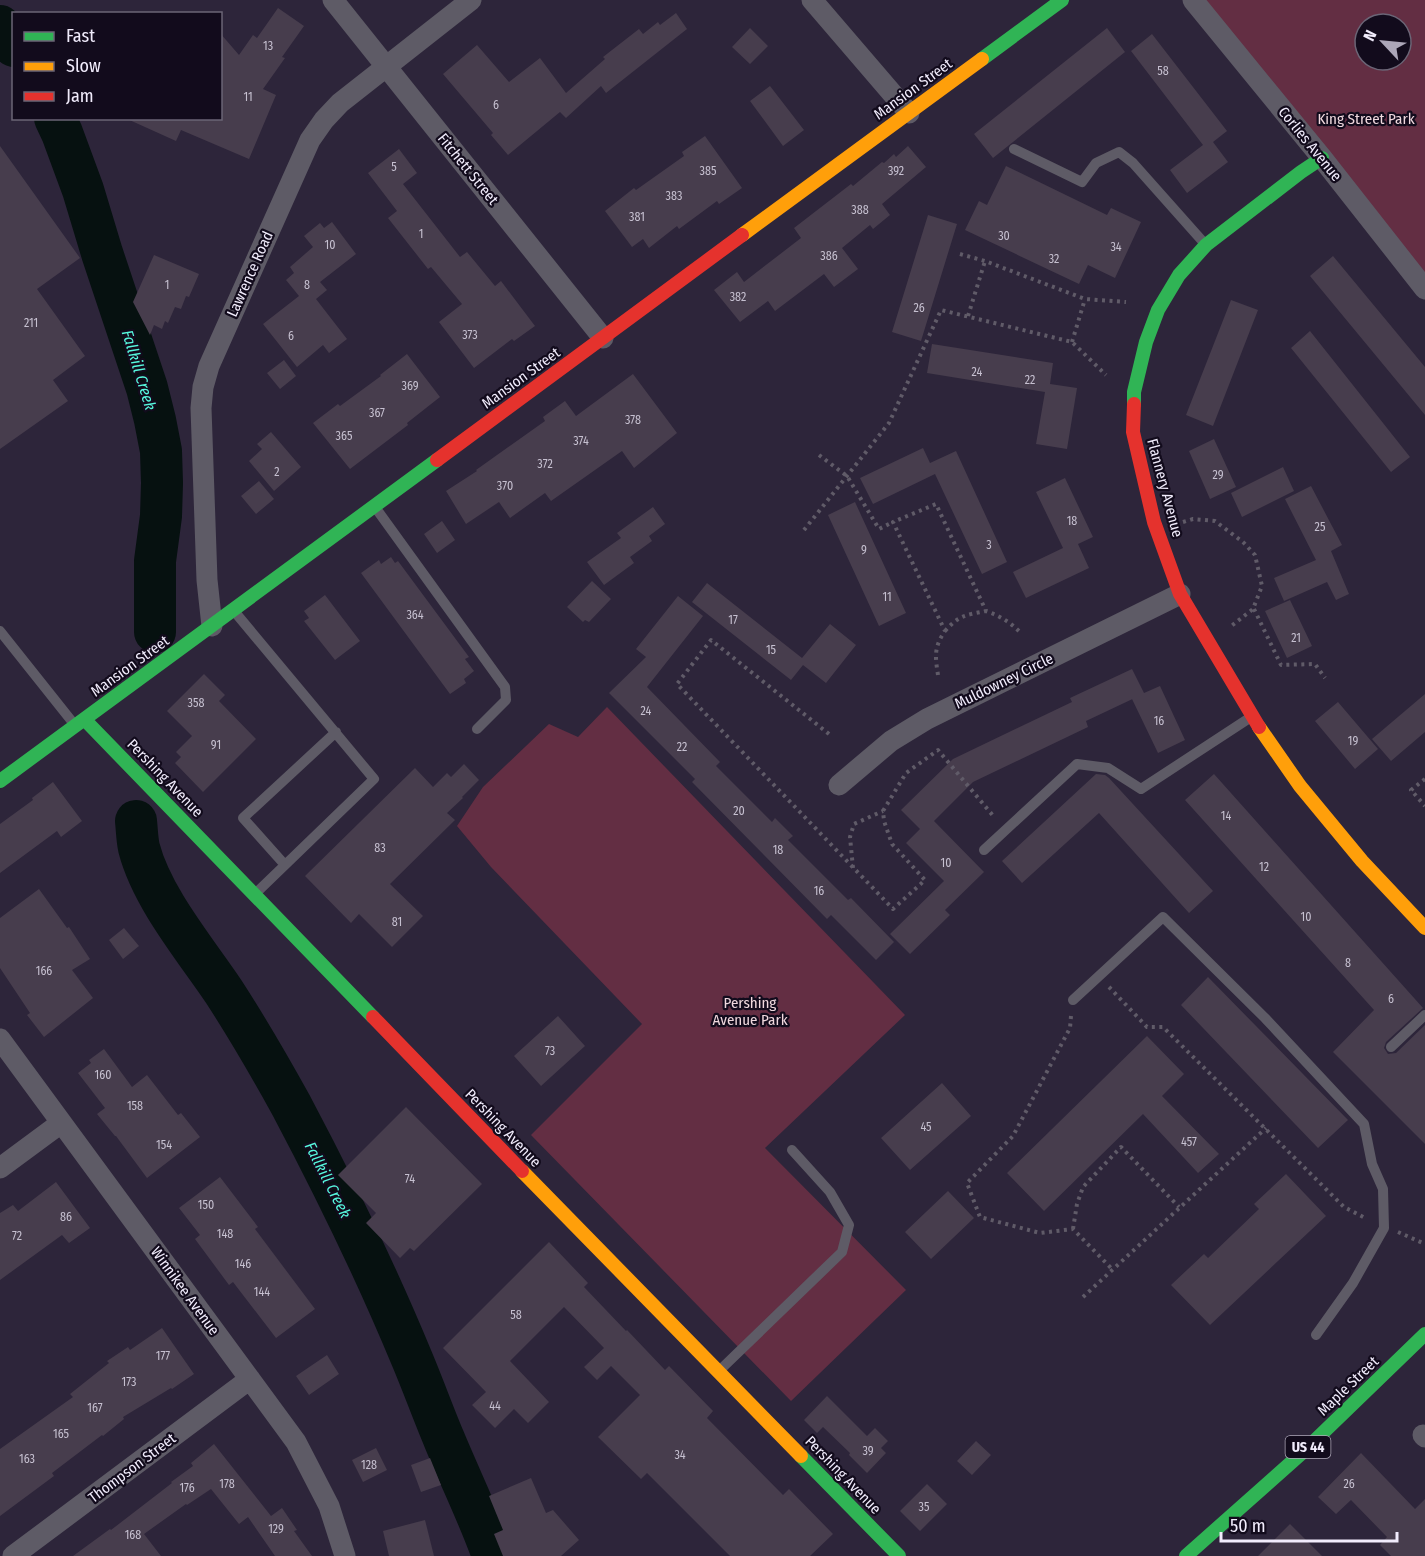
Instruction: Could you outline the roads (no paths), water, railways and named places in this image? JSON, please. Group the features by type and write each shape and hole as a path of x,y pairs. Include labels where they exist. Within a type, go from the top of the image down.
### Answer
{"main road":[{"name":"Mansion Street","path":"0,781 1062,0"},
{"name":"Flannery Avenue","path":"1322,158 1206,245 1179,275 1158,310 1146,342 1134,392 1133,432 1154,522 1180,594 1252,717 1300,786 1362,861 1425,928"},
{"name":"Pershing Avenue","path":"80,723 255,894 899,1556"},
{"name":"Maple Street","path":"1186,1556 1303,1452 1425,1334"}],"street":[{"name":"Fitchett Street","path":"333,0 603,338"},
{"name":"Lawrence Road","path":"212,626 207,580 201,408 209,366 310,140 324,120 340,103 471,0"},
{"path":"812,0 909,113"},
{"name":"Corlies Avenue","path":"1193,0 1425,289"},
{"name":"Muldowney Circle","path":"839,785 891,741 927,719 1180,594"},
{"name":"Winnikee Avenue","path":"0,1040 296,1442 329,1506 345,1556"},
{"path":"0,1168 61,1123"},
{"name":"Thompson Street","path":"13,1556 250,1379"}],"lane":[{"path":"1014,149 1082,182 1095,163 1119,152 1133,163 1206,245"},
{"path":"375,506 505,687 506,700 477,729"},
{"path":"233,610 374,779 255,894"},
{"path":"0,631 80,723"},
{"path":"984,850 1077,764 1108,768 1140,789 1252,717"},
{"path":"285,865 243,818 336,732"},
{"path":"1073,1000 1163,917 1265,1018 1365,1124 1372,1164 1383,1189 1384,1228 1353,1283 1316,1335"},
{"path":"1391,1047 1425,1015"},
{"path":"719,1372 842,1252 849,1225 830,1192 792,1150"}],"waterway":[{"name":"Fallkill Creek","path":"0,26 12,43"},
{"name":"Fallkill Creek","path":"56,120 83,190 147,388 161,451 161,516 155,561 155,632"},
{"name":"Fallkill Creek","path":"136,821 139,848 154,886 267,1062 354,1230 416,1369 493,1556"}],"park label":[{"name":"King Street Park","path":"1366,119"},
{"name":"Pershing Avenue Park","path":"750,1012"}]}
